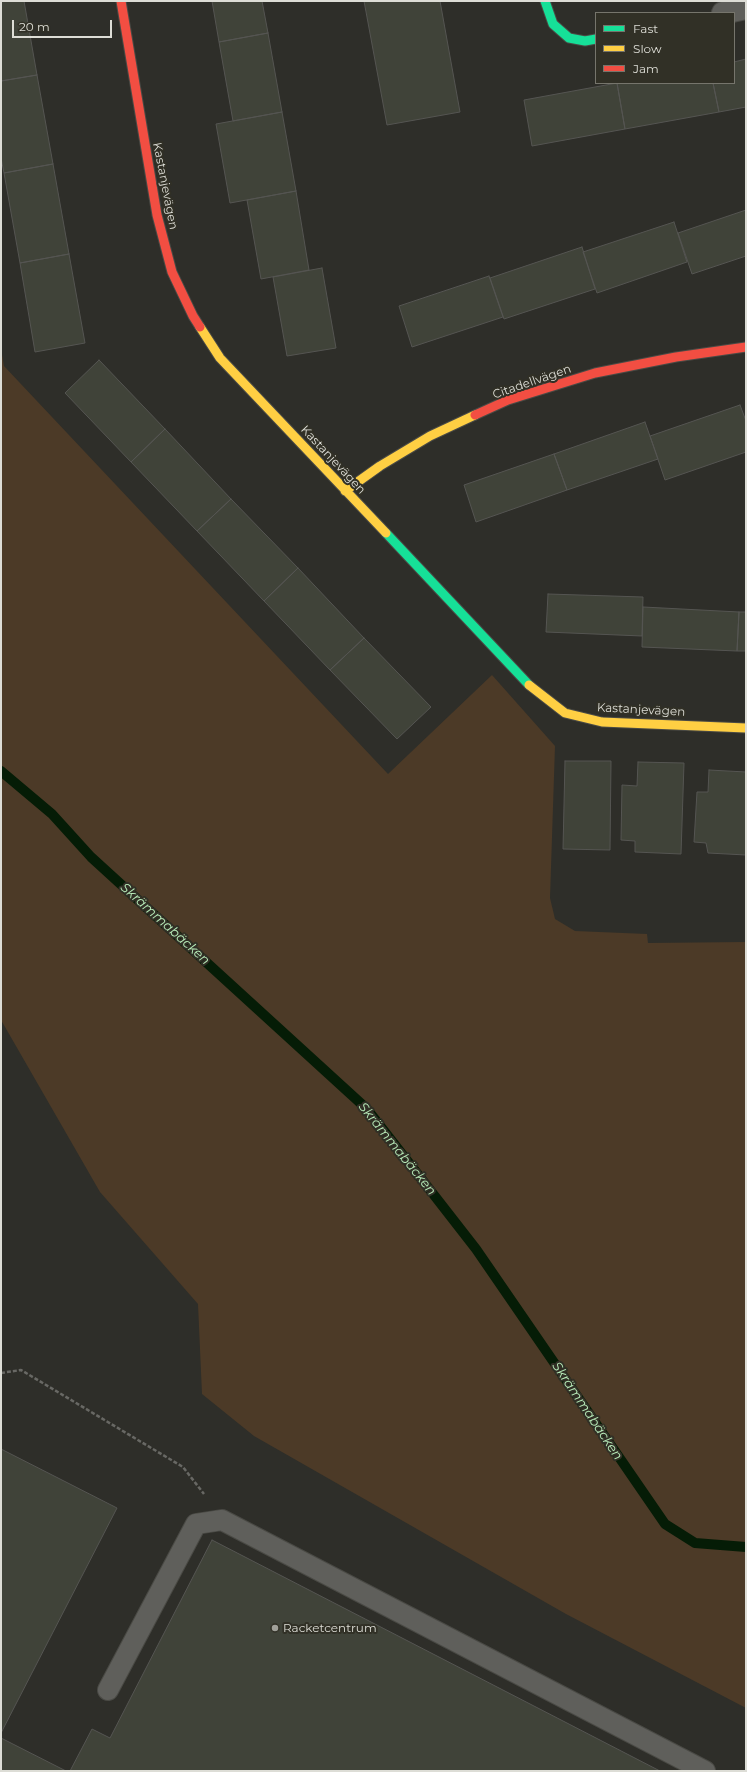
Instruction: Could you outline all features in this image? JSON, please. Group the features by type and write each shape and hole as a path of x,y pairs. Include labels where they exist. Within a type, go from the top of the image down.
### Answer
{"street":[{"name":"Kastanjevägen","path":"121,1 157,215 172,272 193,316 220,358 528,684 565,713 602,722 746,728"},
{"path":"545,1 553,24 569,38 585,41 595,39"},
{"path":"728,12 746,8"},
{"name":"Citadellvägen","path":"345,491 380,466 430,436 508,400 595,373 676,357 746,347"}],"lane":[{"path":"108,1690 196,1524 222,1520 705,1771"}],"path":[{"path":"1,1373 21,1370 183,1467 222,1520"}],"shaded area":[{"path":"1,349 4,366 388,774 492,675 555,746 550,898 555,919 575,931 647,934 648,943 746,942 746,1708 566,1614 254,1436 202,1394 198,1304 100,1192 1,1020"}],"building":[{"path":"1,1 24,1 37,75 1,81"},
{"path":"212,1 262,1 268,33 219,42"},
{"path":"364,1 440,1 460,112 387,125"},
{"path":"268,33 282,112 233,121 219,42"},
{"path":"746,59 746,107 719,112 713,84 735,84 735,62"},
{"path":"37,75 53,164 4,173 1,158 1,81"},
{"path":"617,84 625,129 532,146 524,100"},
{"path":"617,84 713,84 719,112 625,129"},
{"path":"282,112 296,191 230,203 216,124"},
{"path":"53,164 69,254 20,263 4,173"},
{"path":"296,191 309,270 261,279 247,200"},
{"path":"746,210 746,256 692,274 678,233"},
{"path":"674,222 687,262 597,293 583,252"},
{"path":"582,247 595,289 504,319 490,278"},
{"path":"69,254 85,343 35,352 20,263"},
{"path":"322,268 336,348 287,356 273,277"},
{"path":"489,276 503,317 412,347 399,306"},
{"path":"99,360 165,429 131,462 65,393"},
{"path":"740,405 746,421 746,452 665,480 650,436"},
{"path":"645,422 658,459 567,490 554,454"},
{"path":"165,429 231,499 197,531 131,462"},
{"path":"554,454 567,490 476,522 464,485"},
{"path":"231,499 298,568 264,601 197,531"},
{"path":"298,568 364,638 330,670 264,601"},
{"path":"548,594 643,597 642,636 546,632"},
{"path":"643,607 739,612 737,651 642,647"},
{"path":"739,612 746,612 746,651 737,651"},
{"path":"364,638 431,707 397,739 330,670"},
{"path":"565,761 611,761 610,850 563,849"},
{"path":"638,762 684,763 681,854 635,852 635,841 621,840 622,785 637,786"},
{"path":"709,770 746,772 746,855 708,853 706,843 694,842 697,792 708,792"},
{"path":"1,1449 117,1508 1,1733"},
{"name":"Racketcentrum","path":"212,1540 660,1771 70,1771 92,1729 110,1738"},
{"path":"1,1738 66,1771 1,1771"}],"waterway":[{"name":"Skrämmabäcken","path":"1,771 52,814 91,857 367,1109 476,1249 665,1524 695,1543 746,1547"}],"traffic: fast":[{"path":"545,1 553,24 569,38 585,41 595,39"},
{"path":"386,533 529,685"}],"traffic: slow":[{"path":"200,327 220,358 386,533"},
{"path":"345,491 380,466 430,436 475,415"},
{"path":"529,685 565,713 602,722 746,728"}],"traffic: jam":[{"path":"121,1 157,215 172,272 193,316 200,327"},
{"path":"475,415 508,400 595,373 676,357 746,347"}],"place":[{"name":"Racketcentrum","path":"275,1628"}]}
